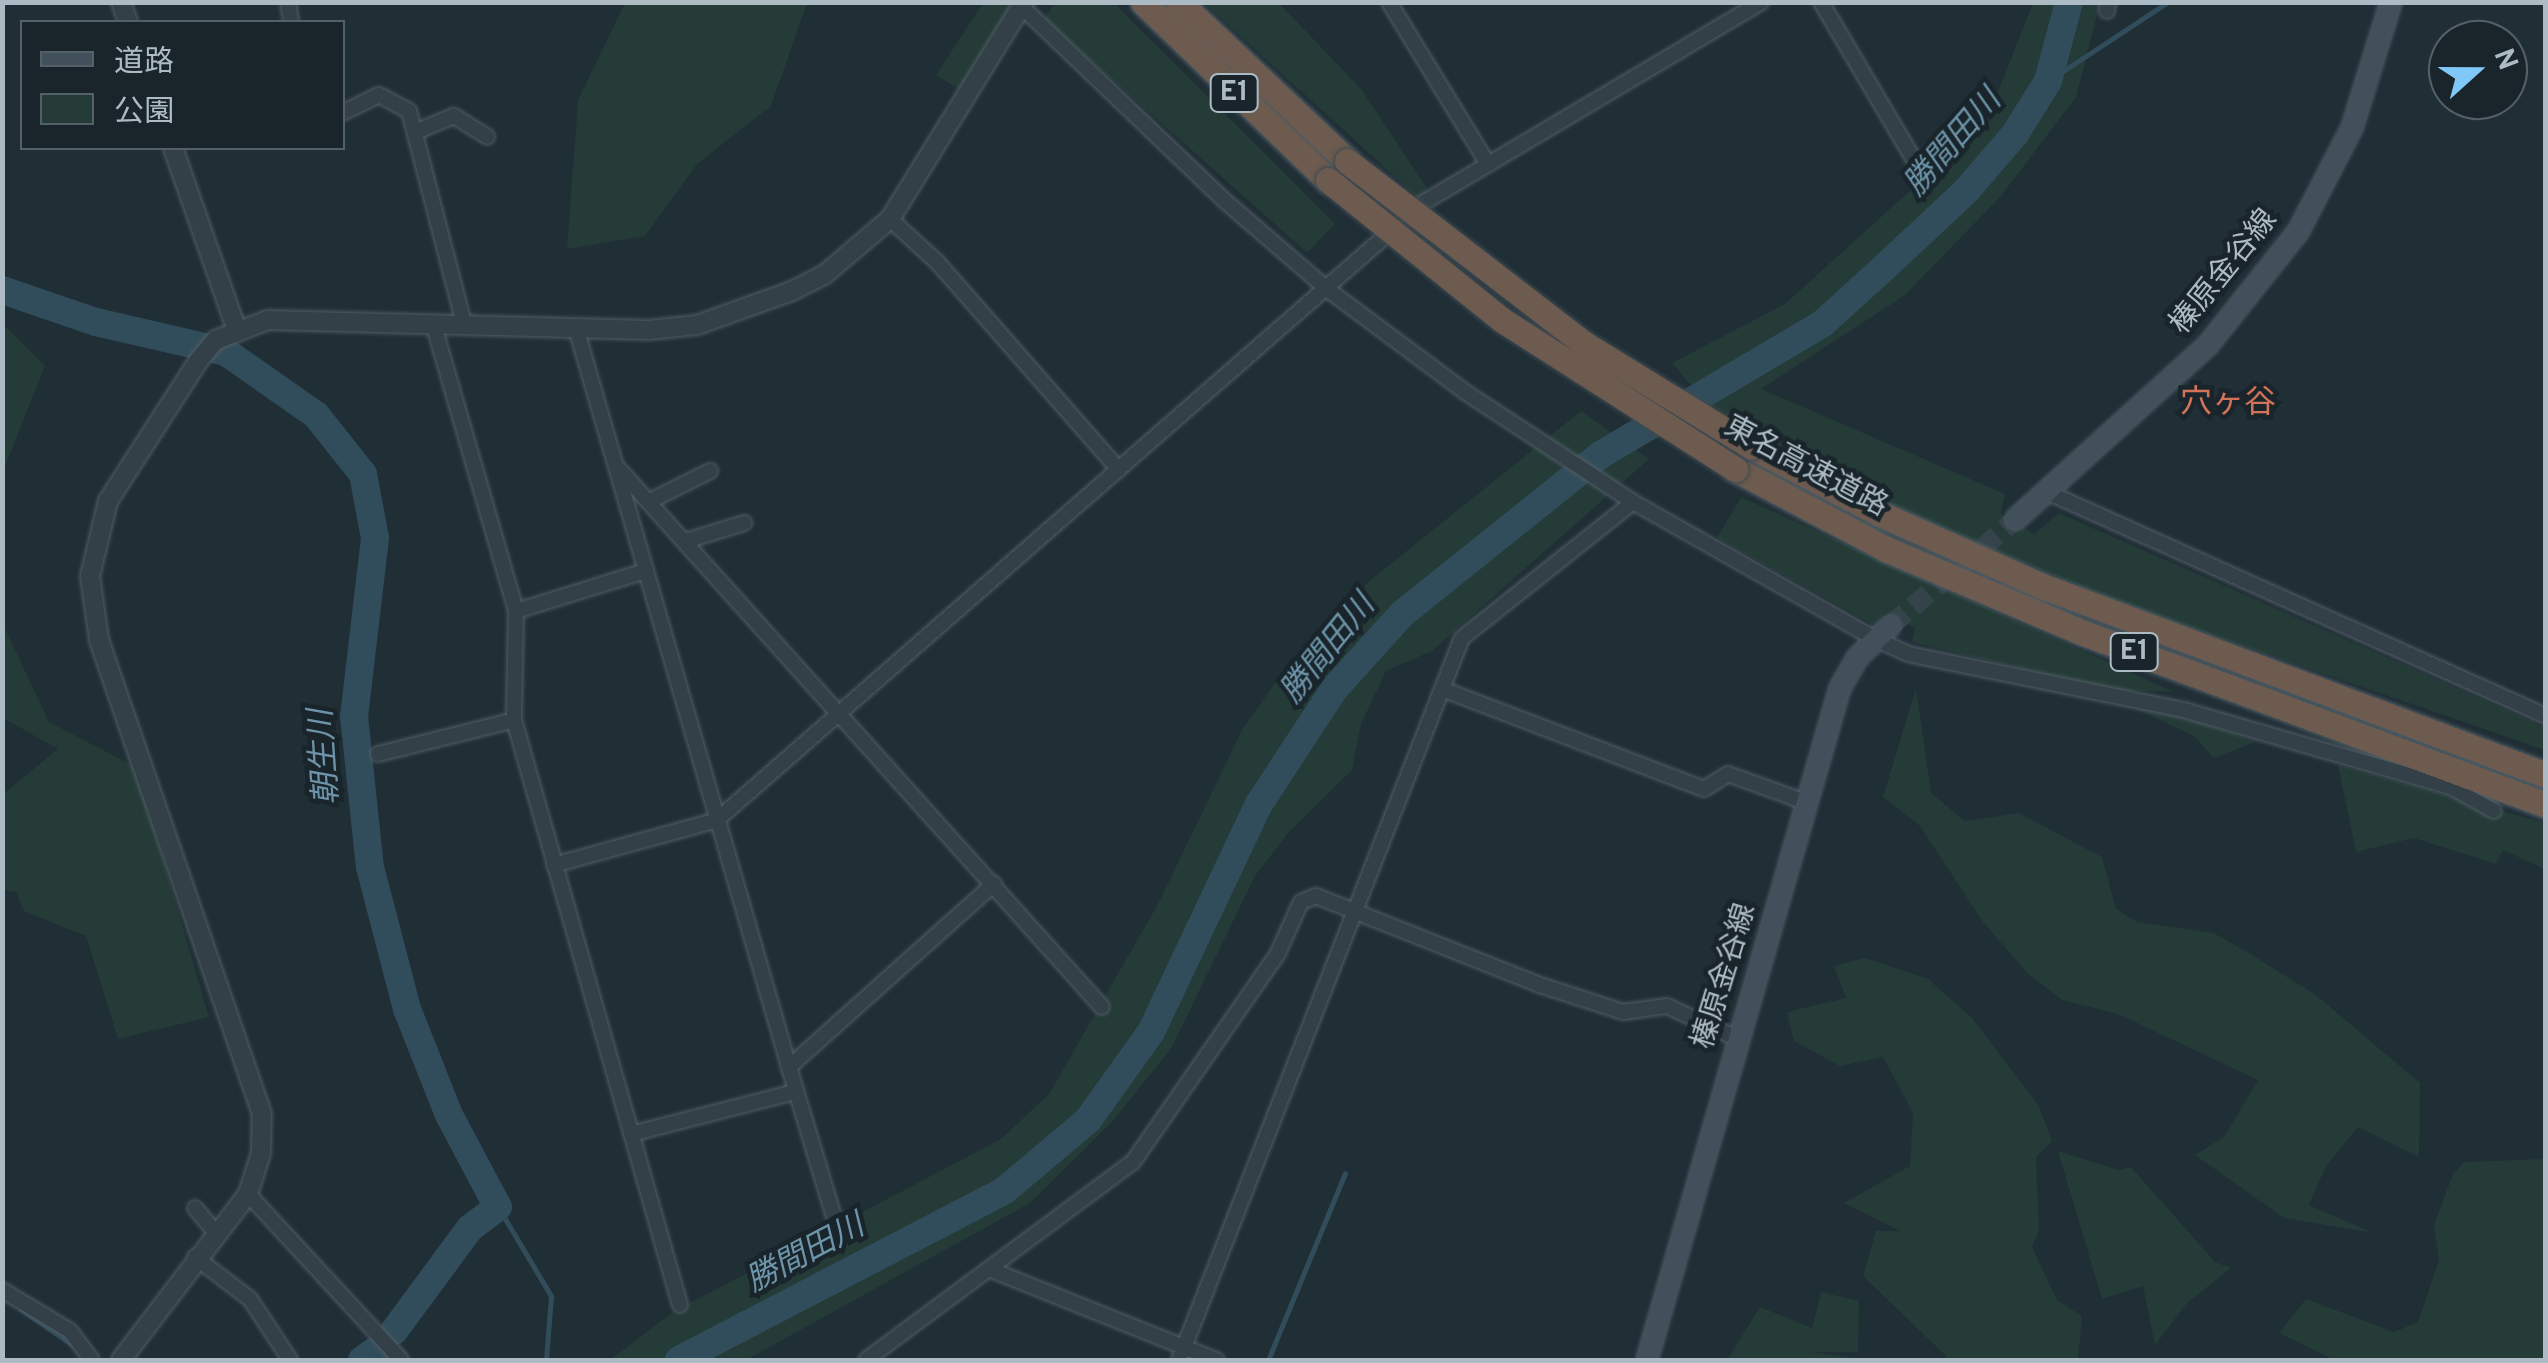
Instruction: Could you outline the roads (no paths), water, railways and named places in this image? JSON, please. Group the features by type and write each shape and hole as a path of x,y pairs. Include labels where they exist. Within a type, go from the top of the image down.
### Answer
{"highway":[{"name":"東名高速道路","path":"1144,2 1328,180 1502,320 1735,470 1888,550 2081,632 2546,804"},
{"name":"東名高速道路","path":"1179,2 1347,161 1582,343 1752,447 1878,513 2042,586 2546,775"}],"main road":[{"name":"榛原金谷線","path":"2016,519 2208,345 2298,232 2352,128 2391,2"},
{"name":"榛原金谷線","path":"1647,1360 1840,688 1882,633"}],"street":[{"path":"1389,2 1488,164"},
{"path":"554,865 717,820 843,716 1423,203 1761,2"},
{"path":"1820,2 1916,163"},
{"path":"121,1360 196,1257 248,1194 260,1153 262,1114 100,640 90,576 108,501 199,360 216,340 236,328 290,318 648,330 736,314 824,274 890,219 1023,4 1327,289 1556,454 1610,488 1882,633 1908,654 2187,710 2451,787 2494,811"},
{"path":"345,112 379,95 410,111 418,130 464,323"},
{"path":"418,130 454,116 488,137"},
{"path":"173,150 236,328"},
{"path":"890,219 937,262 1119,470"},
{"path":"433,323 516,611 514,720 680,1304"},
{"path":"576,328 834,1217"},
{"path":"618,468 689,540 1102,1007"},
{"path":"652,500 710,472"},
{"path":"2047,492 2546,716"},
{"path":"1181,1354 1462,638 1633,502"},
{"path":"689,540 744,523"},
{"path":"516,611 646,571"},
{"path":"1442,690 1704,788 1728,774 1808,803"},
{"path":"378,754 514,720"},
{"path":"789,1067 994,884"},
{"path":"866,1360 994,1270 1133,1162 1276,955 1301,902 1316,896 1540,985 1623,1012 1667,1006 1738,1040"},
{"path":"631,1134 795,1092"},
{"path":"248,1194 401,1360"},
{"path":"195,1208 216,1232"},
{"path":"196,1257 250,1299 290,1360"},
{"path":"994,1270 1181,1354 1217,1360"},
{"path":"2,1290 70,1331 92,1360"}],"waterway":[{"name":"勝間田川","path":"679,1360 1005,1190 1088,1120 1151,1032 1259,804 1335,688 1402,614 1602,454 1822,324 1966,191 2015,134 2048,81 2069,2"},
{"path":"2048,81 2168,2"},
{"name":"朝生川","path":"2,290 96,322 226,352 316,415 363,474 375,538 354,716 370,867 407,1009 449,1115 498,1207 470,1228 394,1331"},
{"path":"1268,1360 1345,1173"},
{"path":"498,1207 551,1296 546,1360"},
{"path":"22,1310 74,1346"},
{"name":"朝生川","path":"362,1360 375,1351"}],"tunnel":[{"path":"1890,626 2016,519"}],"district":[{"name":"穴ヶ谷","path":"2228,404"}]}
